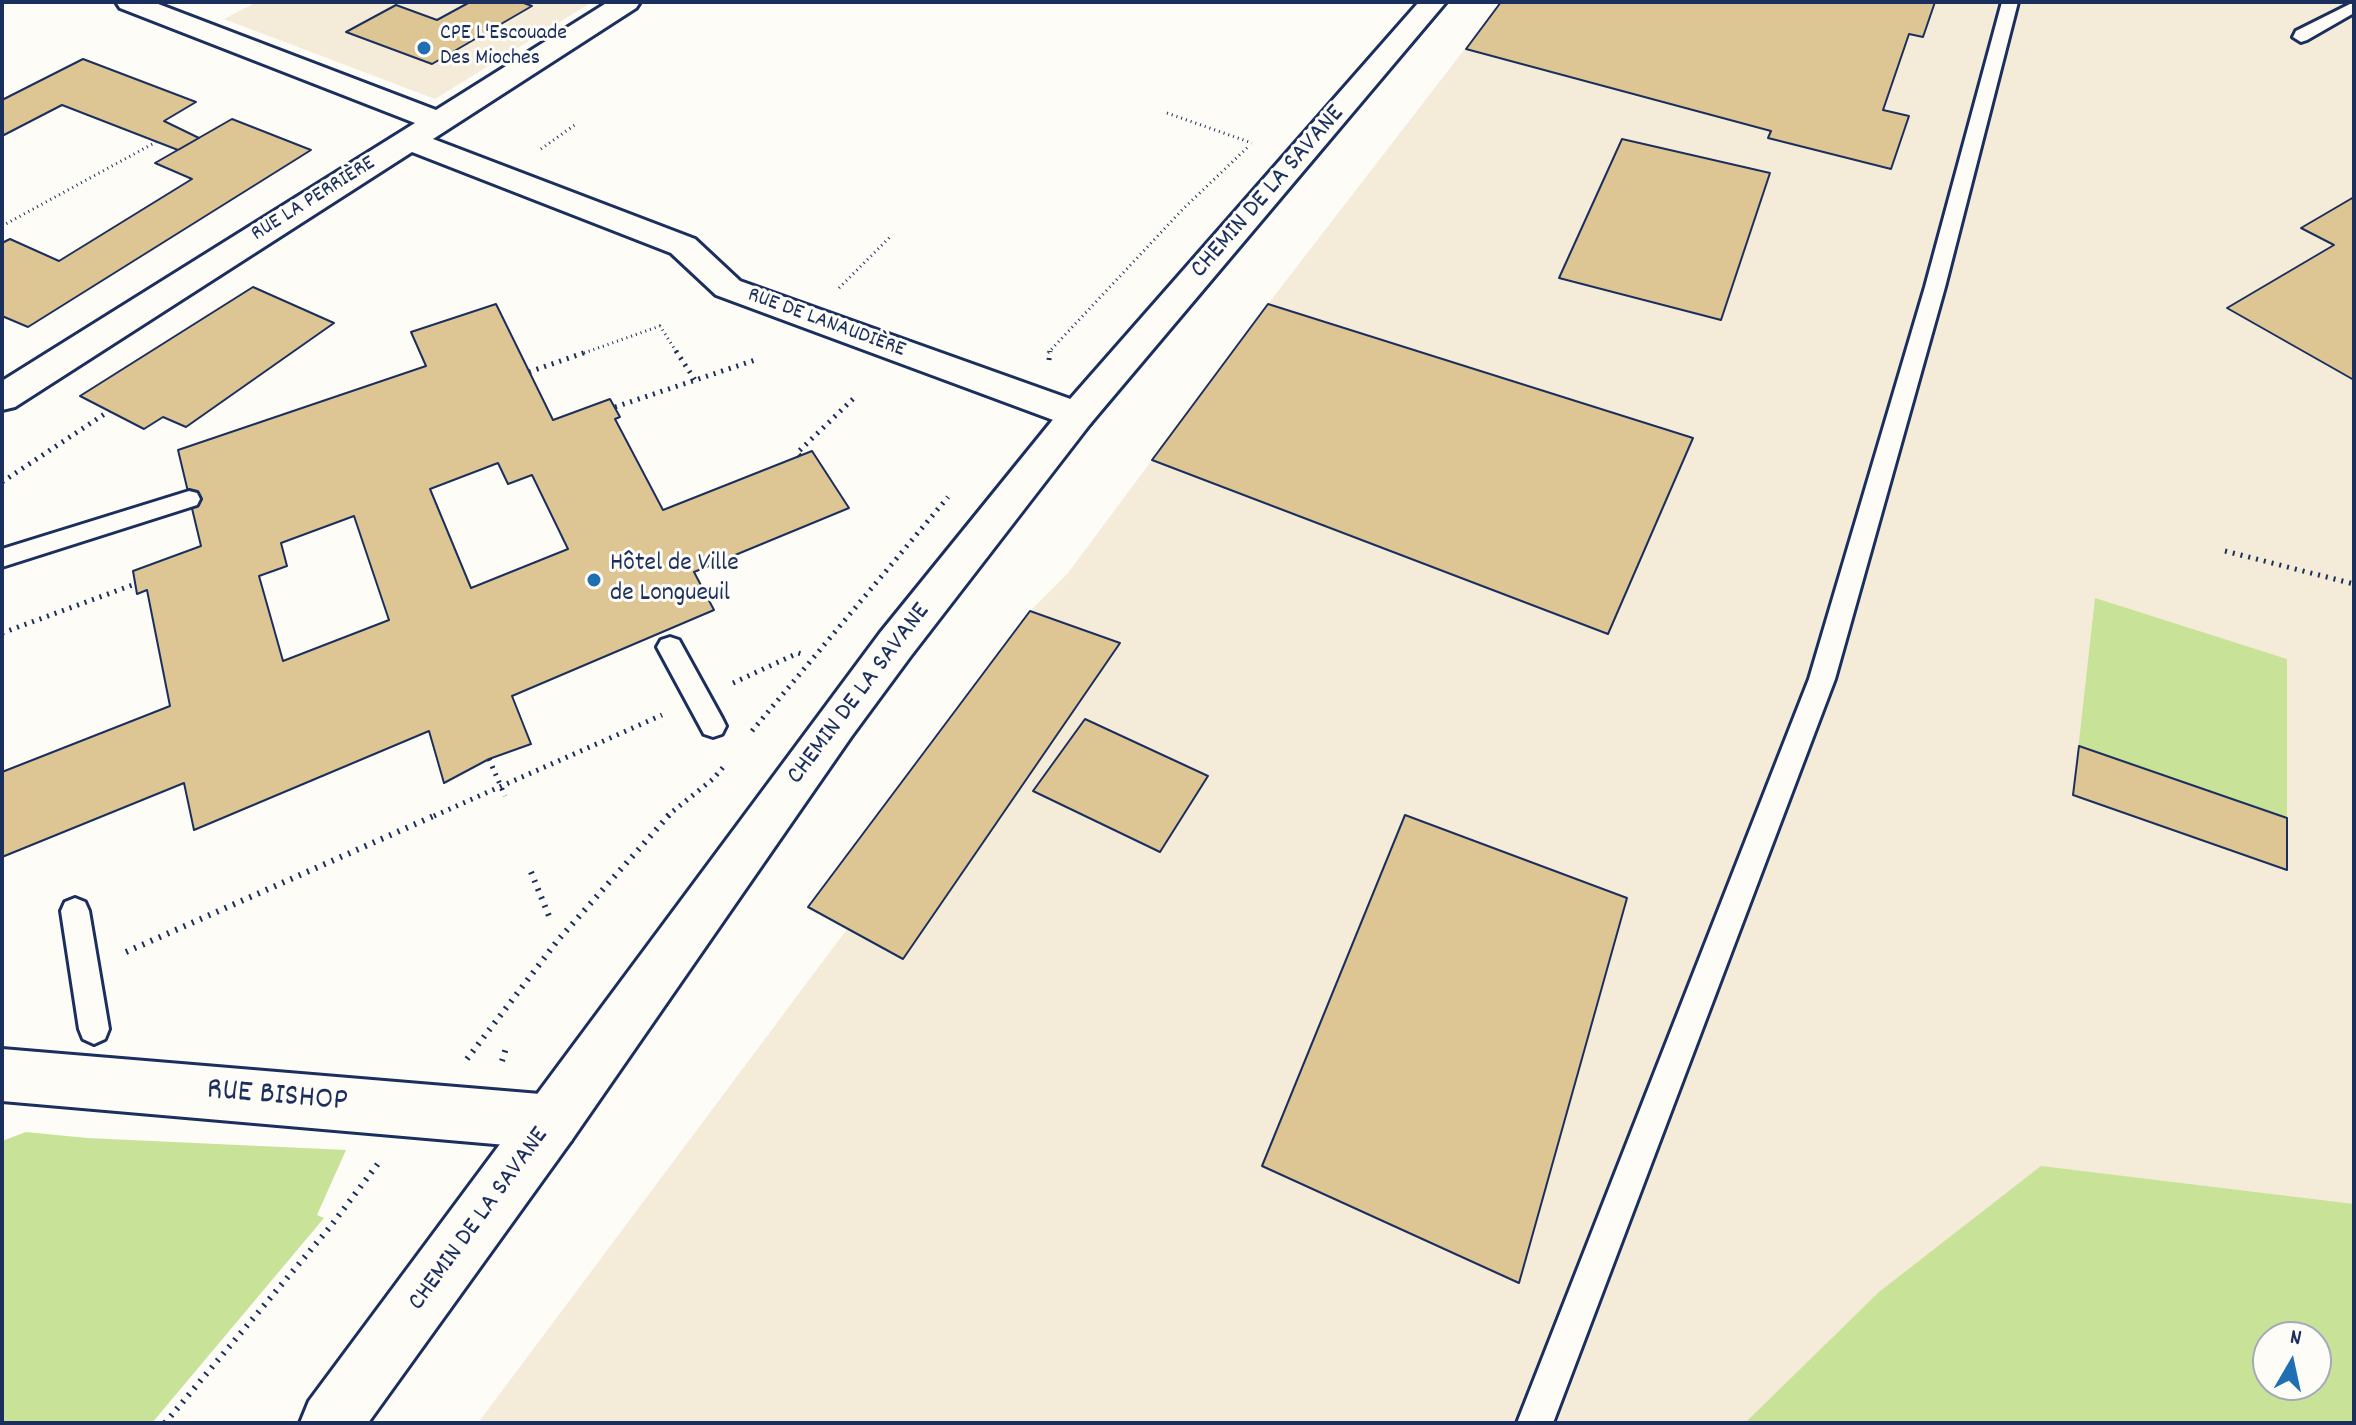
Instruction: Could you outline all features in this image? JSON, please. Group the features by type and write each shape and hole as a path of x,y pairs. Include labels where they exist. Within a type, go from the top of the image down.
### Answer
{"street":[{"path":"129,2 438,121"},
{"name":"RUE LA PERRIÈRE","path":"2,398 627,2"},
{"name":"CHEMIN DE LA SAVANE","path":"331,1423 552,1122 835,724 1077,415 1433,2"},
{"name":"RUE DE LANAUDIÈRE","path":"409,140 683,246 728,288 1077,415"},
{"name":"RUE BISHOP","path":"4,1077 552,1122"}],"lane":[{"path":"1535,1423 1822,679 1935,287 2010,2"},
{"path":"2301,37 2354,7"},
{"path":"2,558 189,499"},
{"path":"670,647 713,726"},
{"path":"75,911 94,1029"}],"path":[{"path":"1167,113 1252,143 1308,149"},
{"path":"531,157 576,124"},
{"path":"2,226 156,142"},
{"path":"1049,361 1048,353 1183,209 1252,143"},
{"path":"852,276 892,235"},
{"path":"529,372 660,326 695,380"},
{"path":"615,407 758,359"},
{"path":"800,456 797,453 854,398"},
{"path":"2,482 109,411"},
{"path":"745,741 776,699 956,488"},
{"path":"2225,551 2354,584"},
{"path":"2,633 135,584"},
{"path":"123,953 502,788 798,653 805,655"},
{"path":"489,759 505,796"},
{"path":"531,872 551,921"},
{"path":"502,1062 506,1048"}],"shaded area":[{"path":"257,2 592,2 435,99 224,19"},
{"path":"1501,2 2354,2 2354,1423 478,1423 847,929 808,907 1030,611 1068,573 1268,304"}],"green space":[{"path":"2095,598 2287,659 2287,870 2073,795"},
{"path":"26,1132 87,1138 346,1150 317,1215 324,1218 152,1423 2,1423 2,1141"},
{"path":"2041,1166 2354,1204 2354,1423 1745,1423 1879,1292"}],"building":[{"name":"CPE L'Escouade Des Mioches","path":"470,2 521,2 532,6 432,64 346,32 396,5 437,20"},
{"path":"1501,2 1935,2 1923,37 1909,34 1883,110 1909,116 1891,169 1768,138 1771,131 1466,49"},
{"path":"83,59 196,102 164,121 199,138 178,150 62,105 2,136 2,100"},
{"path":"232,119 311,150 28,327 2,316 2,243 10,239 59,261 192,179 155,163"},
{"path":"1622,139 1770,173 1721,320 1559,278"},
{"path":"2354,197 2354,380 2227,308 2334,245 2301,228"},
{"path":"253,287 334,323 186,427 163,417 144,429 80,396"},
{"name":"Hôtel de Ville de Longueuil","path":"496,304 553,420 610,399 620,417 615,419 663,510 812,451 849,508 694,572 714,610 512,696 531,744 489,759 444,783 429,731 194,830 184,783 2,857 2,772 170,706 147,590 137,594 133,571 201,546 178,450 426,366 411,332","holes":["498,463 508,484 532,475 568,549 471,588 430,489","354,516 389,620 283,661 259,576 287,566 281,543"]},
{"path":"1268,304 1693,438 1608,634 1152,460"},
{"path":"1030,611 1120,643 903,959 808,907"},
{"path":"1085,719 1208,776 1160,852 1033,791"},
{"path":"2079,746 2287,818 2287,870 2073,795"},
{"path":"1405,815 1627,898 1519,1283 1262,1166"}],"place":[{"name":"CPE L'Escouade Des Mioches","path":"424,48"},
{"name":"Hôtel de Ville de Longueuil","path":"594,580"}]}
